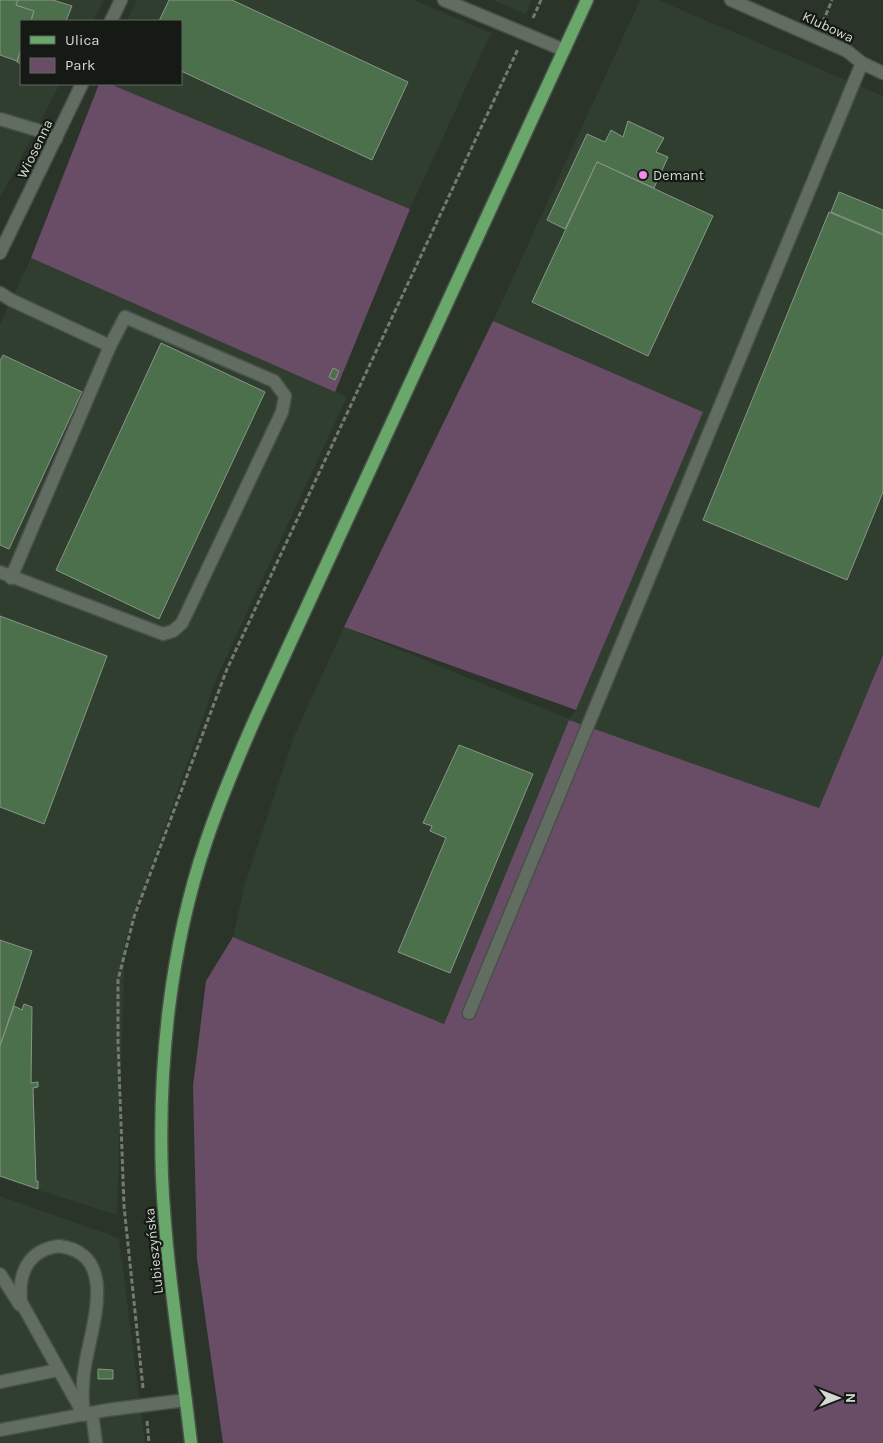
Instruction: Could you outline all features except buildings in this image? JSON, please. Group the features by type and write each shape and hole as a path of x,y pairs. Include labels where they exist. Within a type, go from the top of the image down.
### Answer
{"main road":[{"name":"Lubieszyńska","path":"192,1443 164,1205 162,1132 165,1055 173,989 190,899 206,842 238,759 586,0"}],"street":[{"path":"111,20 121,0"},
{"path":"444,0 564,50"},
{"name":"Klubowa","path":"731,0 847,51 862,63 883,73"},
{"path":"469,1013 862,63"},
{"name":"Wiosenna","path":"0,253 82,85"},
{"path":"0,118 37,130 56,139"},
{"path":"0,293 11,300 110,346"},
{"path":"125,317 274,381 285,396 282,412 182,623 173,631 163,634 6,575 110,346 125,317"},
{"path":"24,1311 20,1293 22,1273 26,1264 37,1253 51,1247 66,1247 79,1253 89,1261 96,1275 98,1293 82,1391 96,1443"},
{"path":"0,1274 58,1370 88,1414"},
{"path":"0,1382 58,1370"},
{"path":"0,1430 88,1414 186,1400"}],"path":[{"path":"829,7 832,0"}],"shaded area":[{"path":"0,0 104,0 94,20 20,20 20,85 59,85 0,198"},
{"path":"137,0 414,0 491,33 410,209 112,85 182,85 182,20 127,20"},
{"path":"492,0 532,0 526,14"},
{"path":"640,0 658,0 883,96 883,655 819,808 569,720 444,1024 233,937 244,887 295,734 344,627 569,719 576,710 702,412 493,321"},
{"path":"31,258 347,397 218,675 125,941 117,1215 0,1178 0,324"},
{"path":"0,1196 119,1238 145,1443 0,1443"}],"green space":[{"path":"99,85 112,85 410,209 335,392 31,258"},
{"path":"493,321 703,412 576,710 344,627"},
{"path":"883,655 883,1443 223,1443 197,1259 193,1086 206,981 233,937 444,1024 569,720 819,808"}],"place":[{"name":"Demant","path":"643,175"}]}
